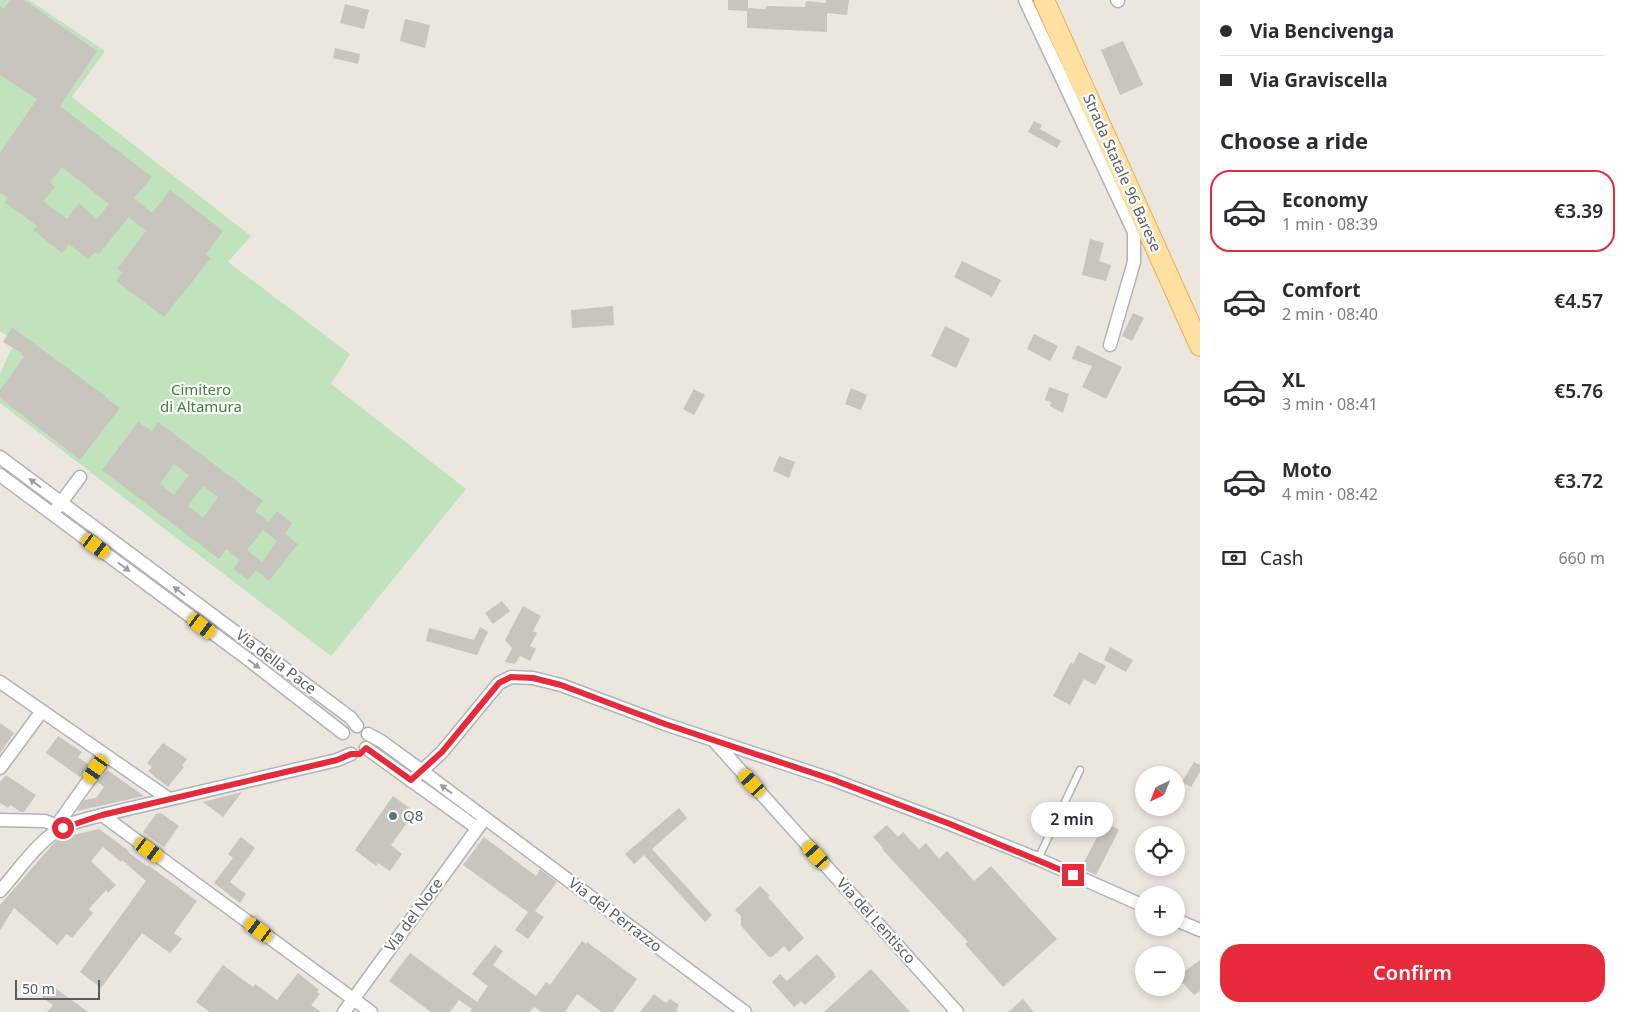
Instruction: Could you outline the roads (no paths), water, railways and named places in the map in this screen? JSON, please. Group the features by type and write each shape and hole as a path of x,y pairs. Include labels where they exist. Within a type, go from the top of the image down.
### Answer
{"main road":[{"name":"Strada Statale 96 Barese","path":"1044,0 1200,346"}],"street":[{"path":"1025,0 1134,232 1134,262 1110,345"},
{"name":"Via della Pace","path":"0,457 351,718 357,726"},
{"name":"Via della Pace","path":"0,475 286,688 343,733"},
{"path":"53,514 80,477"},
{"path":"411,780 442,752 499,683 511,677 533,678 561,685 665,724 840,783 1038,859 1135,902"},
{"path":"0,682 169,799"},
{"path":"0,768 42,711"},
{"path":"344,754 341,739 343,733 348,728 357,726 422,771 481,823"},
{"path":"0,820 44,820 60,826 344,754 360,754 369,743 368,734"},
{"name":"Via del Lentisco","path":"714,740 957,1012"},
{"path":"366,748 411,780 481,823"},
{"path":"0,891 40,845 60,826 106,756"},
{"path":"102,815 371,1012"},
{"name":"Via del Noce","path":"344,1012 481,823"},
{"name":"Via del Perrazzo","path":"481,823 745,1012"},
{"path":"1185,924 1200,930"}],"lane":[{"path":"1038,859 1080,770"}],"place":[{"name":"Q8","path":"393,816"}],"park label":[{"name":"Cimitero di Altamura","path":"201,398"}]}
